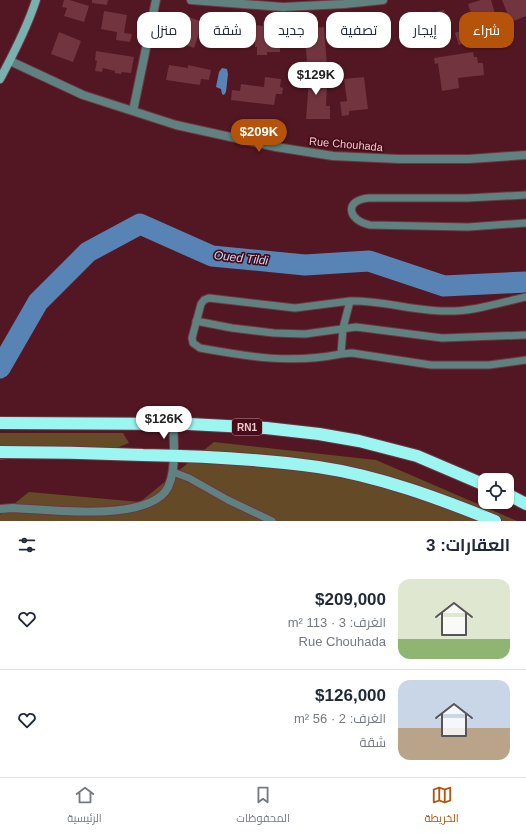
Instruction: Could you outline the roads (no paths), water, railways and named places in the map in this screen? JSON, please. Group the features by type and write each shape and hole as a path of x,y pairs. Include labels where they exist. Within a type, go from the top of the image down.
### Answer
{"highway":[{"name":"RN1","path":"0,423 173,424 266,428 319,434 359,441 417,456 478,483"},
{"path":"0,452 174,456 318,467 402,486 495,521"},
{"path":"514,498 526,504"}],"street":[{"path":"0,79 30,19 36,0"},
{"path":"133,111 156,0"},
{"path":"191,0 283,7 383,0"},
{"name":"Rue Chouhada","path":"10,61 84,95 176,125 276,147 333,156 399,159 469,159 526,156"},
{"path":"0,509 12,508 110,512 132,510 154,503 166,491 173,472 173,424"}],"lane":[{"path":"526,195 467,198 361,198 354,203 352,208 352,214 360,223 370,225 468,227 526,223"},
{"path":"526,297 465,311 446,312 371,302 350,302 295,308 209,298 204,300 201,304 192,338 193,343 200,348 274,359 308,359 352,353 431,365 489,365 526,360"},
{"path":"341,354 343,328 350,302"},
{"path":"196,321 232,328 274,333 305,334 356,327 442,338 526,336"},
{"path":"173,472 189,478 228,500 272,521"}],"water":[{"path":"222,68 227,69 228,74 226,92 224,95 222,94 221,89 216,87 219,72"}],"waterway":[{"name":"Oued Tildi","path":"0,368 38,302 88,252 140,224 212,256 305,265 369,261 444,286 526,282"}]}
